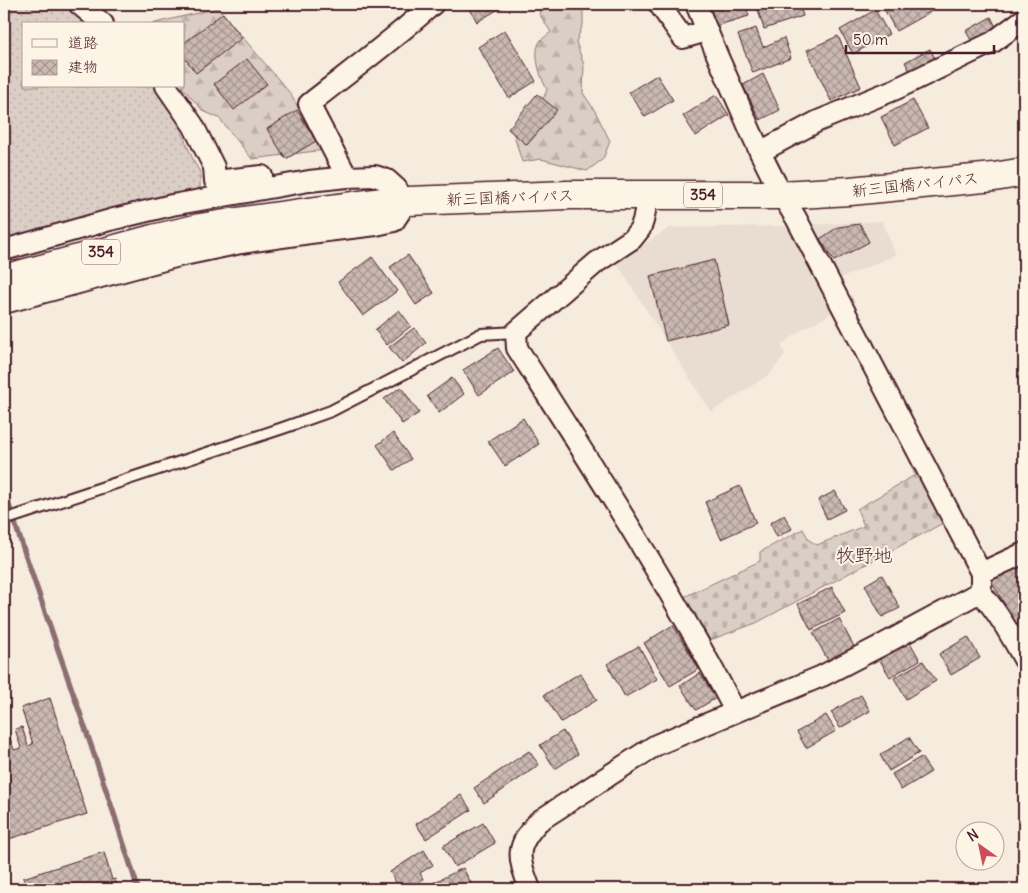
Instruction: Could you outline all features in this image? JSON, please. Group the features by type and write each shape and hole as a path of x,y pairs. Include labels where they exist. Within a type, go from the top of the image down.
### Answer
{"highway":[{"name":"新三国橋バイパス","path":"4,279 144,241 200,228 381,202 567,195 781,195 860,190 994,177 1024,172"}],"street":[{"path":"79,4 101,22"},
{"path":"345,172 309,104 433,4"},
{"path":"659,4 683,38 707,31"},
{"path":"696,4 760,152 781,195 796,218 990,603 1024,659"},
{"path":"760,152 818,120 896,89 993,42 1024,19"},
{"path":"4,303 179,256 241,243 394,221 400,212 401,201 397,189 387,180 375,176 345,172 215,181 214,168 193,125 167,88"},
{"path":"4,250 110,220 172,205 309,181 345,172"},
{"path":"648,196 643,221 640,229 632,239 597,262 516,332 517,348 657,570 735,711"},
{"path":"530,889 522,866 520,850 526,835 538,821 656,745 822,676 884,644 1024,554"}],"lane":[{"path":"4,519 331,411 482,334 516,332"}],"shaded area":[{"path":"882,221 896,255 834,281 806,225"},
{"path":"790,226 834,312 803,329 781,345 785,354 770,374 711,412 616,262 669,228"}],"green space":[{"path":"4,4 69,4 92,22 22,22 22,88 157,88 177,121 200,172 200,190 4,240"},
{"path":"538,4 583,4 583,24 576,42 584,65 583,93 595,111 610,141 603,159 587,171 541,159 522,162 513,132 534,119 547,90 540,72 537,51 541,40 551,32 540,15"},
{"path":"218,8 289,92 324,150 252,159 219,118 203,111 183,88 185,88 185,22 159,22"},
{"path":"913,462 945,522 756,623 710,640 684,597 760,561 760,552 803,529 809,540 817,545 864,526 857,509 915,475 910,463"}],"building":[{"path":"467,4 507,4 477,22"},
{"path":"708,4 745,4 749,16 715,26"},
{"path":"756,4 799,4 803,16 764,29"},
{"path":"888,4 928,4 932,11 896,31 883,7"},
{"path":"875,10 889,34 853,54 840,30"},
{"path":"223,13 242,38 196,73 185,58 185,42"},
{"path":"991,17 998,31 973,44 966,31"},
{"path":"756,28 763,47 784,38 791,58 753,73 738,35"},
{"path":"505,30 536,81 509,98 478,47"},
{"path":"838,36 861,87 831,101 807,50"},
{"path":"930,49 937,62 912,75 905,62"},
{"path":"247,59 267,84 234,110 214,84"},
{"path":"763,74 780,110 760,120 743,85"},
{"path":"657,75 673,100 645,117 629,92"},
{"path":"537,94 557,110 527,145 508,129"},
{"path":"716,95 729,115 696,136 683,116"},
{"path":"913,100 928,128 895,145 881,117"},
{"path":"297,110 316,141 286,159 267,129"},
{"path":"860,224 869,242 834,261 820,239 838,227"},
{"path":"408,255 434,293 416,305 390,267"},
{"path":"372,257 397,291 363,316 338,282"},
{"path":"714,260 729,325 666,341 650,276"},
{"path":"399,310 411,326 387,345 375,330"},
{"path":"414,328 426,343 402,363 389,347"},
{"path":"498,348 514,372 479,395 463,370"},
{"path":"452,378 464,394 439,413 427,396"},
{"path":"401,387 419,413 402,424 384,399"},
{"path":"523,418 539,444 505,466 488,441"},
{"path":"393,433 411,459 394,470 377,445"},
{"path":"740,486 756,523 721,539 705,502"},
{"path":"835,491 845,510 827,519 818,500"},
{"path":"784,515 792,529 777,537 770,523"},
{"path":"1024,562 1024,637 991,581"},
{"path":"882,575 900,608 882,617 865,585"},
{"path":"832,587 845,613 811,630 798,604"},
{"path":"839,619 857,652 831,666 813,633"},
{"path":"673,625 699,669 670,686 644,643"},
{"path":"968,637 980,658 951,675 939,654"},
{"path":"908,639 920,660 890,677 878,657"},
{"path":"639,646 657,679 625,697 607,664"},
{"path":"923,661 936,681 906,699 894,678"},
{"path":"580,673 597,700 561,722 544,695"},
{"path":"700,673 716,698 696,710 680,686"},
{"path":"861,695 870,711 840,728 831,712"},
{"path":"50,698 87,814 9,839 4,823 4,719 14,750 21,748 15,729 22,727 28,746 33,744 21,708"},
{"path":"826,715 836,731 806,748 797,732"},
{"path":"563,731 578,754 555,769 540,745"},
{"path":"909,737 919,753 889,771 880,755"},
{"path":"529,751 539,765 484,803 474,788"},
{"path":"921,757 931,772 901,790 892,774"},
{"path":"461,795 471,810 426,839 416,824"},
{"path":"483,823 495,843 455,867 443,846"},
{"path":"424,850 433,865 420,873 423,879 419,882 423,889 400,889 390,872"},
{"path":"104,852 112,880 115,879 118,889 27,889 23,878"},
{"path":"463,868 473,887 469,889 434,889 431,884"}],"waterway":[{"path":"4,490 106,789 138,889"}],"district":[{"name":"牧野地","path":"864,555"}]}
